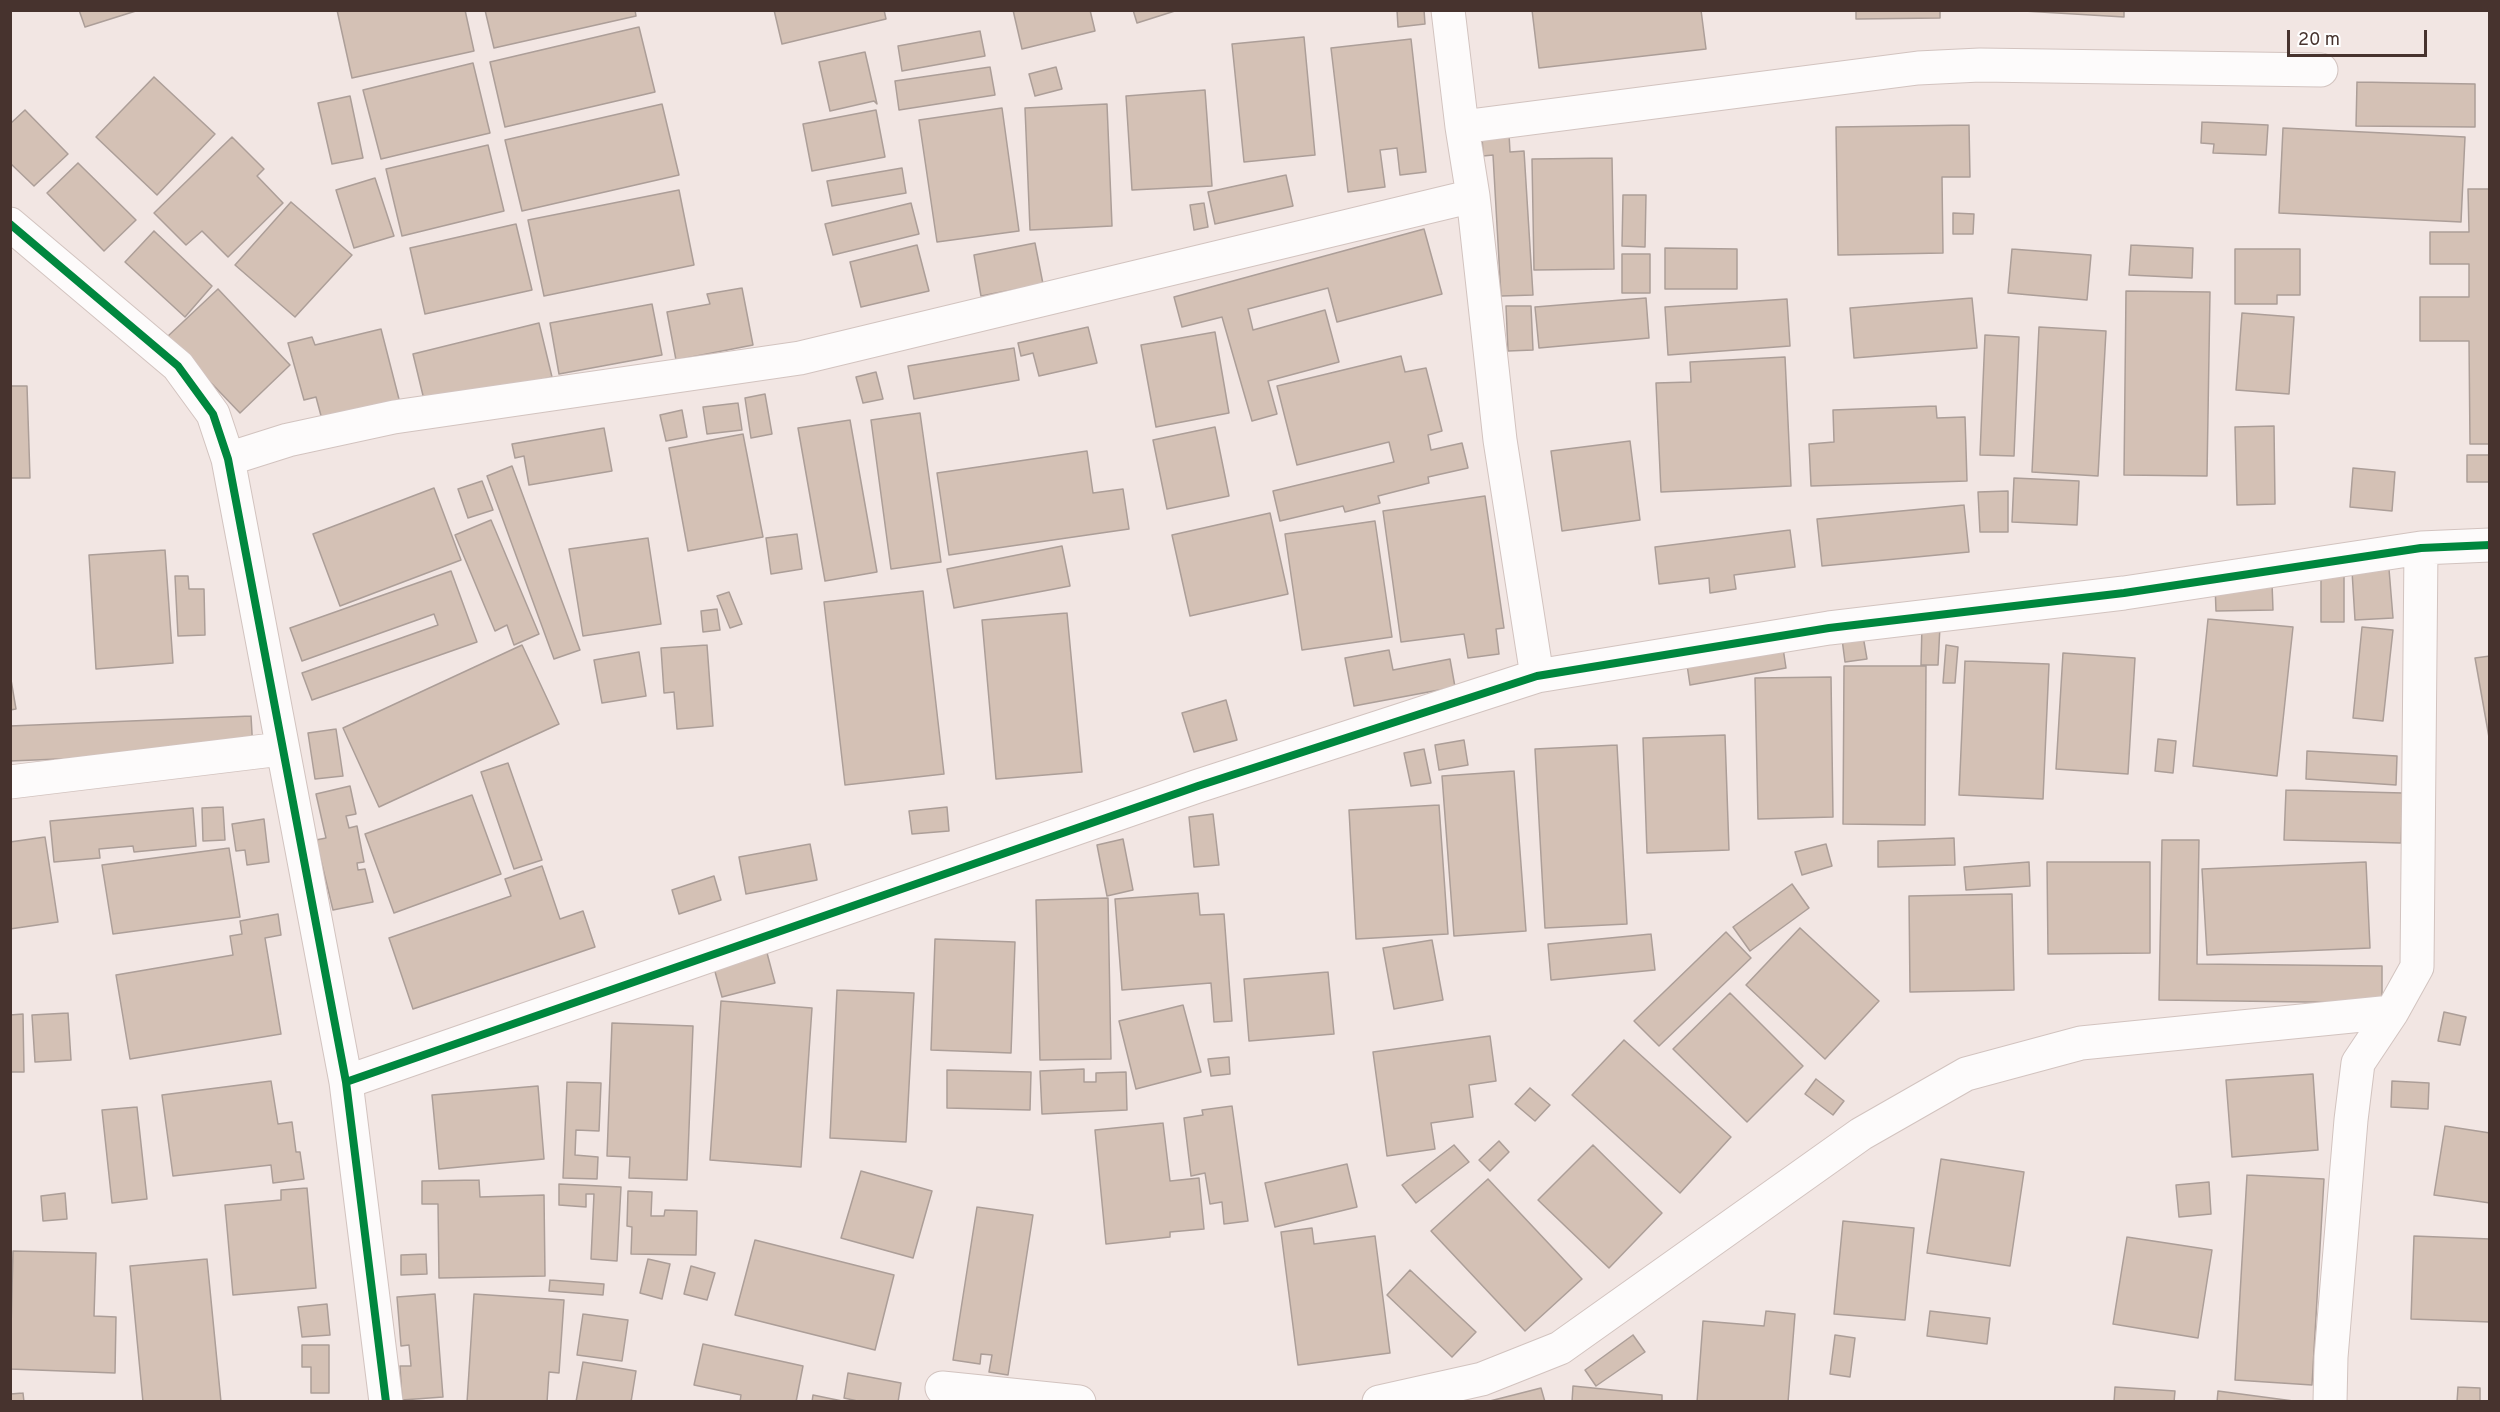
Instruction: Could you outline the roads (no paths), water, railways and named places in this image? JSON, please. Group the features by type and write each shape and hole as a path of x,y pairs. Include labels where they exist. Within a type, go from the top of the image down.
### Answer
{"street":[{"path":"1448,10 1473,196 1500,440 1537,676"},
{"path":"1462,127 1918,68 1980,65 2320,70"},
{"path":"228,459 288,440 394,417 800,358 1473,196"},
{"path":"10,224 178,366 213,414 228,459 281,749 346,1082 386,1401"},
{"path":"346,1082 1198,786 1537,676 1829,628 2124,593 2421,548 2490,545"},
{"path":"2330,1401 2331,1357 2358,1063 2392,1012 2416,967 2421,548"},
{"path":"10,782 281,749"},
{"path":"1379,1401 1482,1379 1560,1348 1860,1134 1966,1074 2081,1043 2392,1012"},
{"path":"942,1388 1079,1401"}]}
